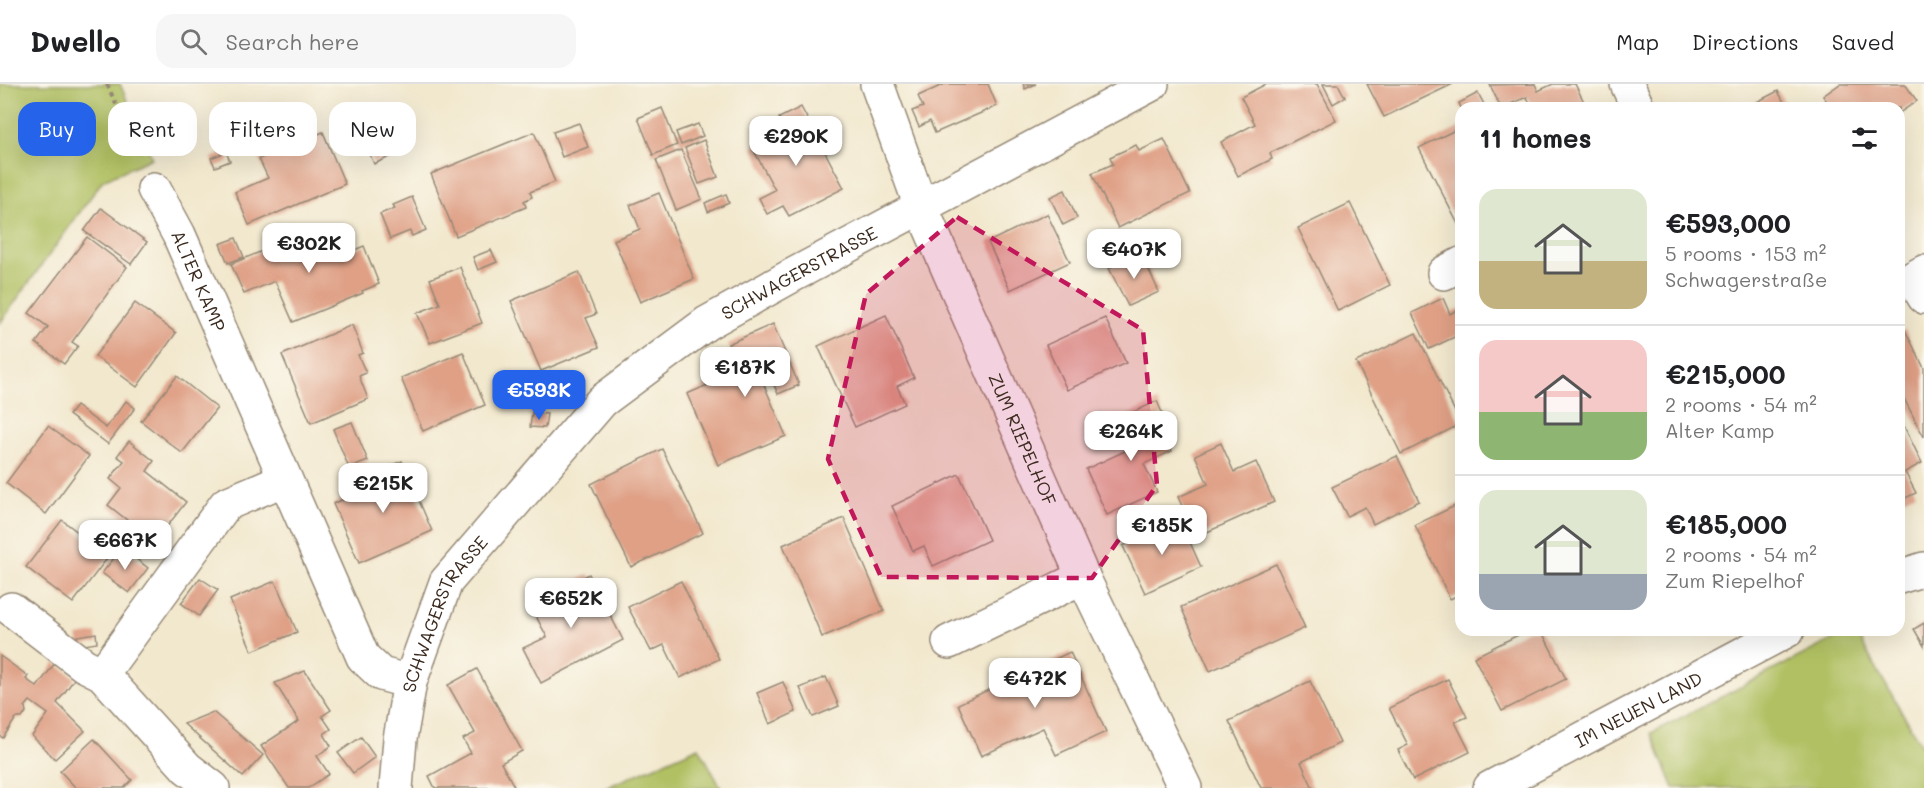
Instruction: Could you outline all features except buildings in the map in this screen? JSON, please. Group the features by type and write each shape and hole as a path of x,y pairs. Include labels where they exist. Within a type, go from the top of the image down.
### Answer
{"street":[{"name":"ZUM RIEPELHOF","path":"877,84 921,207 1083,577 1185,788"},
{"name":"SCHWAGERSTRASSE","path":"396,788 400,739 410,682 446,582 602,400 707,322 1152,84"},
{"path":"1627,84 1635,102"},
{"name":"ALTER KAMP","path":"154,189 179,235 363,657 381,674 410,682"},
{"path":"1924,272 1913,278 1924,297"},
{"path":"102,674 226,504 285,479"},
{"path":"1905,575 1924,569"},
{"path":"949,642 1083,577"},
{"path":"11,609 84,665 102,674 187,768 213,788"},
{"name":"IM NEUEN LAND","path":"1490,788 1777,636"}],"path":[{"path":"107,84 154,189"}],"highlighted area":[{"path":"957,217 1143,330 1157,485 1092,578 881,577 828,459 866,294"}],"green space":[{"path":"0,84 120,84 128,102 108,102 108,156 151,156 152,158 103,180 0,323"},
{"path":"1839,636 1858,636 1924,750 1924,788 1674,788 1651,733"},
{"path":"699,747 721,788 605,788"}]}
